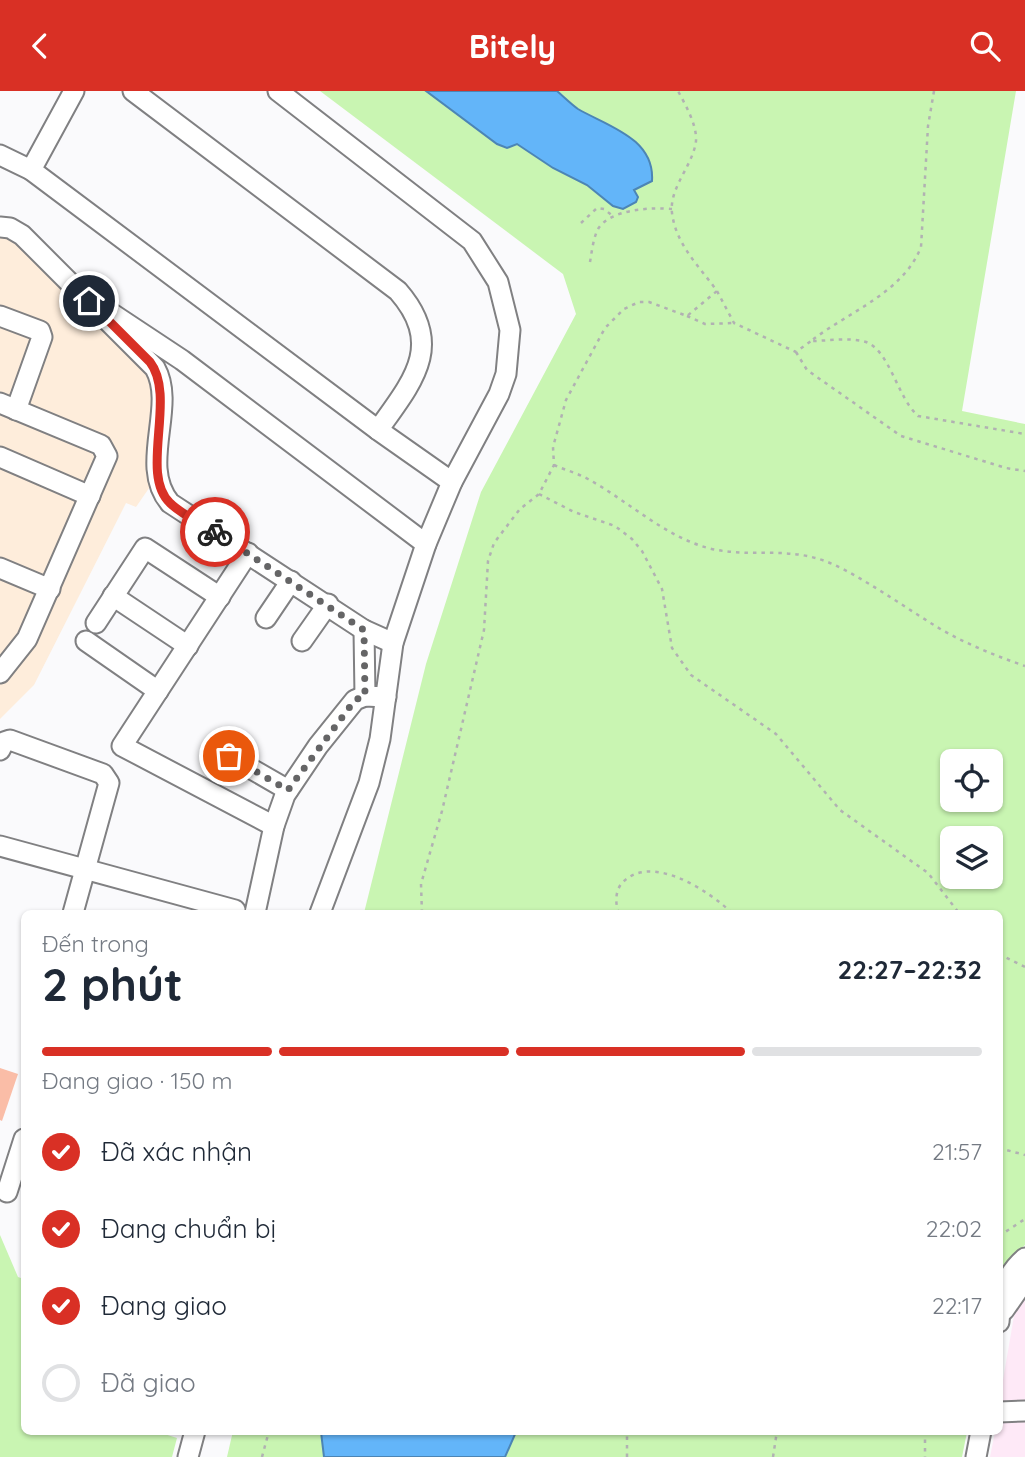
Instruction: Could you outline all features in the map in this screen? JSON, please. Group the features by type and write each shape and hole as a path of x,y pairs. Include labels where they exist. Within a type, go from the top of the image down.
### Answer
{"street":[{"path":"31,170 74,91"},
{"path":"133,91 398,291 412,307 424,343 419,365 378,431"},
{"path":"278,91 454,225 486,258 507,306 510,330 506,374 452,482 426,544 393,643 386,697 369,783 321,910"},
{"path":"0,155 31,170 378,431 452,482"},
{"path":"0,227 10,228 23,235 150,362 162,388 158,453 164,495 173,506 328,604 364,630 393,643"},
{"path":"89,301 129,322 182,360 426,544"},
{"path":"0,316 40,331 42,337 8,407 106,449 107,461 27,639 0,673"},
{"path":"162,388 182,360"},
{"path":"0,458 90,496"},
{"path":"96,623 145,548 220,597"},
{"path":"248,554 122,746 274,826"},
{"path":"0,568 50,589"},
{"path":"266,618 291,581"},
{"path":"113,596 188,646"},
{"path":"302,641 328,604"},
{"path":"364,630 365,696"},
{"path":"86,641 158,691"},
{"path":"256,910 274,826 288,790 350,706 365,696 386,697"},
{"path":"0,750 4,742 10,740 106,777 110,790 74,910"},
{"path":"229,756 288,790"},
{"path":"0,846 235,910"},
{"path":"11,1193 21,1151"},
{"path":"1003,1288 1014,1268 1025,1258"},
{"path":"1003,1315 1025,1280"},
{"path":"1003,1412 1025,1411"},
{"path":"188,1457 194,1435"},
{"path":"976,1457 980,1435"}],"path":[{"path":"678,91 694,125 696,140 672,209 691,260 717,291 734,323"},
{"path":"796,352 894,284 915,263 921,247 928,126 934,91"},
{"path":"581,223 597,208 614,217"},
{"path":"590,262 600,226 614,217 636,211 672,209"},
{"path":"687,316 717,291"},
{"path":"422,910 421,884 442,810 484,630 488,561 503,528 539,494 554,465 554,447 566,400 597,340 614,317 639,302 649,302 705,324 734,323 796,352 807,370 901,436 1006,468 1025,471"},
{"path":"811,341 855,340 876,348 883,357 898,392 918,416 1025,434"},
{"path":"554,465 587,478 677,534 706,547 733,552 781,551 802,554 843,569 942,630 985,652 1025,666"},
{"path":"539,494 574,512 615,526 632,539 642,551 662,589 672,648 691,675 776,734 840,810 928,873 957,910"},
{"path":"618,910 616,896 620,884 646,870 691,883 728,910"},
{"path":"1003,956 1025,967"},
{"path":"1003,1148 1025,1155"},
{"path":"1003,1233 1025,1219"},
{"path":"262,1457 268,1435"},
{"path":"627,1435 627,1457"},
{"path":"773,1457 776,1435"},
{"path":"925,1435 925,1457"}],"shaded area":[{"path":"0,235 11,236 154,375 156,478 136,507 126,503 34,685 0,719"},
{"path":"1025,1296 1025,1457 990,1457 994,1435 1003,1435 1003,1380 1014,1316"}],"green space":[{"path":"320,91 1016,91 962,411 1025,424 1025,1245 1003,1265 1003,910 365,910 426,664 481,492 576,314 563,274"},
{"path":"0,1235 18,1277 21,1278 21,1435 168,1435 177,1438 172,1457 0,1457"},
{"path":"232,1435 966,1435 962,1457 227,1457"}],"water":[{"path":"426,91 557,91 578,109 627,135 638,144 651,166 652,181 634,190 638,197 636,202 623,209 613,206 587,185 553,168 517,144 507,148 497,144"},
{"path":"321,1435 515,1435 505,1457 324,1457"}],"building":[{"path":"0,1068 18,1074 2,1121 0,1120"}],"way so far":[{"path":"215,532 349,617 364,630 366,659 365,696 355,700 318,745 288,790 229,756"}],"route":[{"path":"89,301 150,362 158,374 162,394 158,453 164,495 170,503 215,532"}]}
